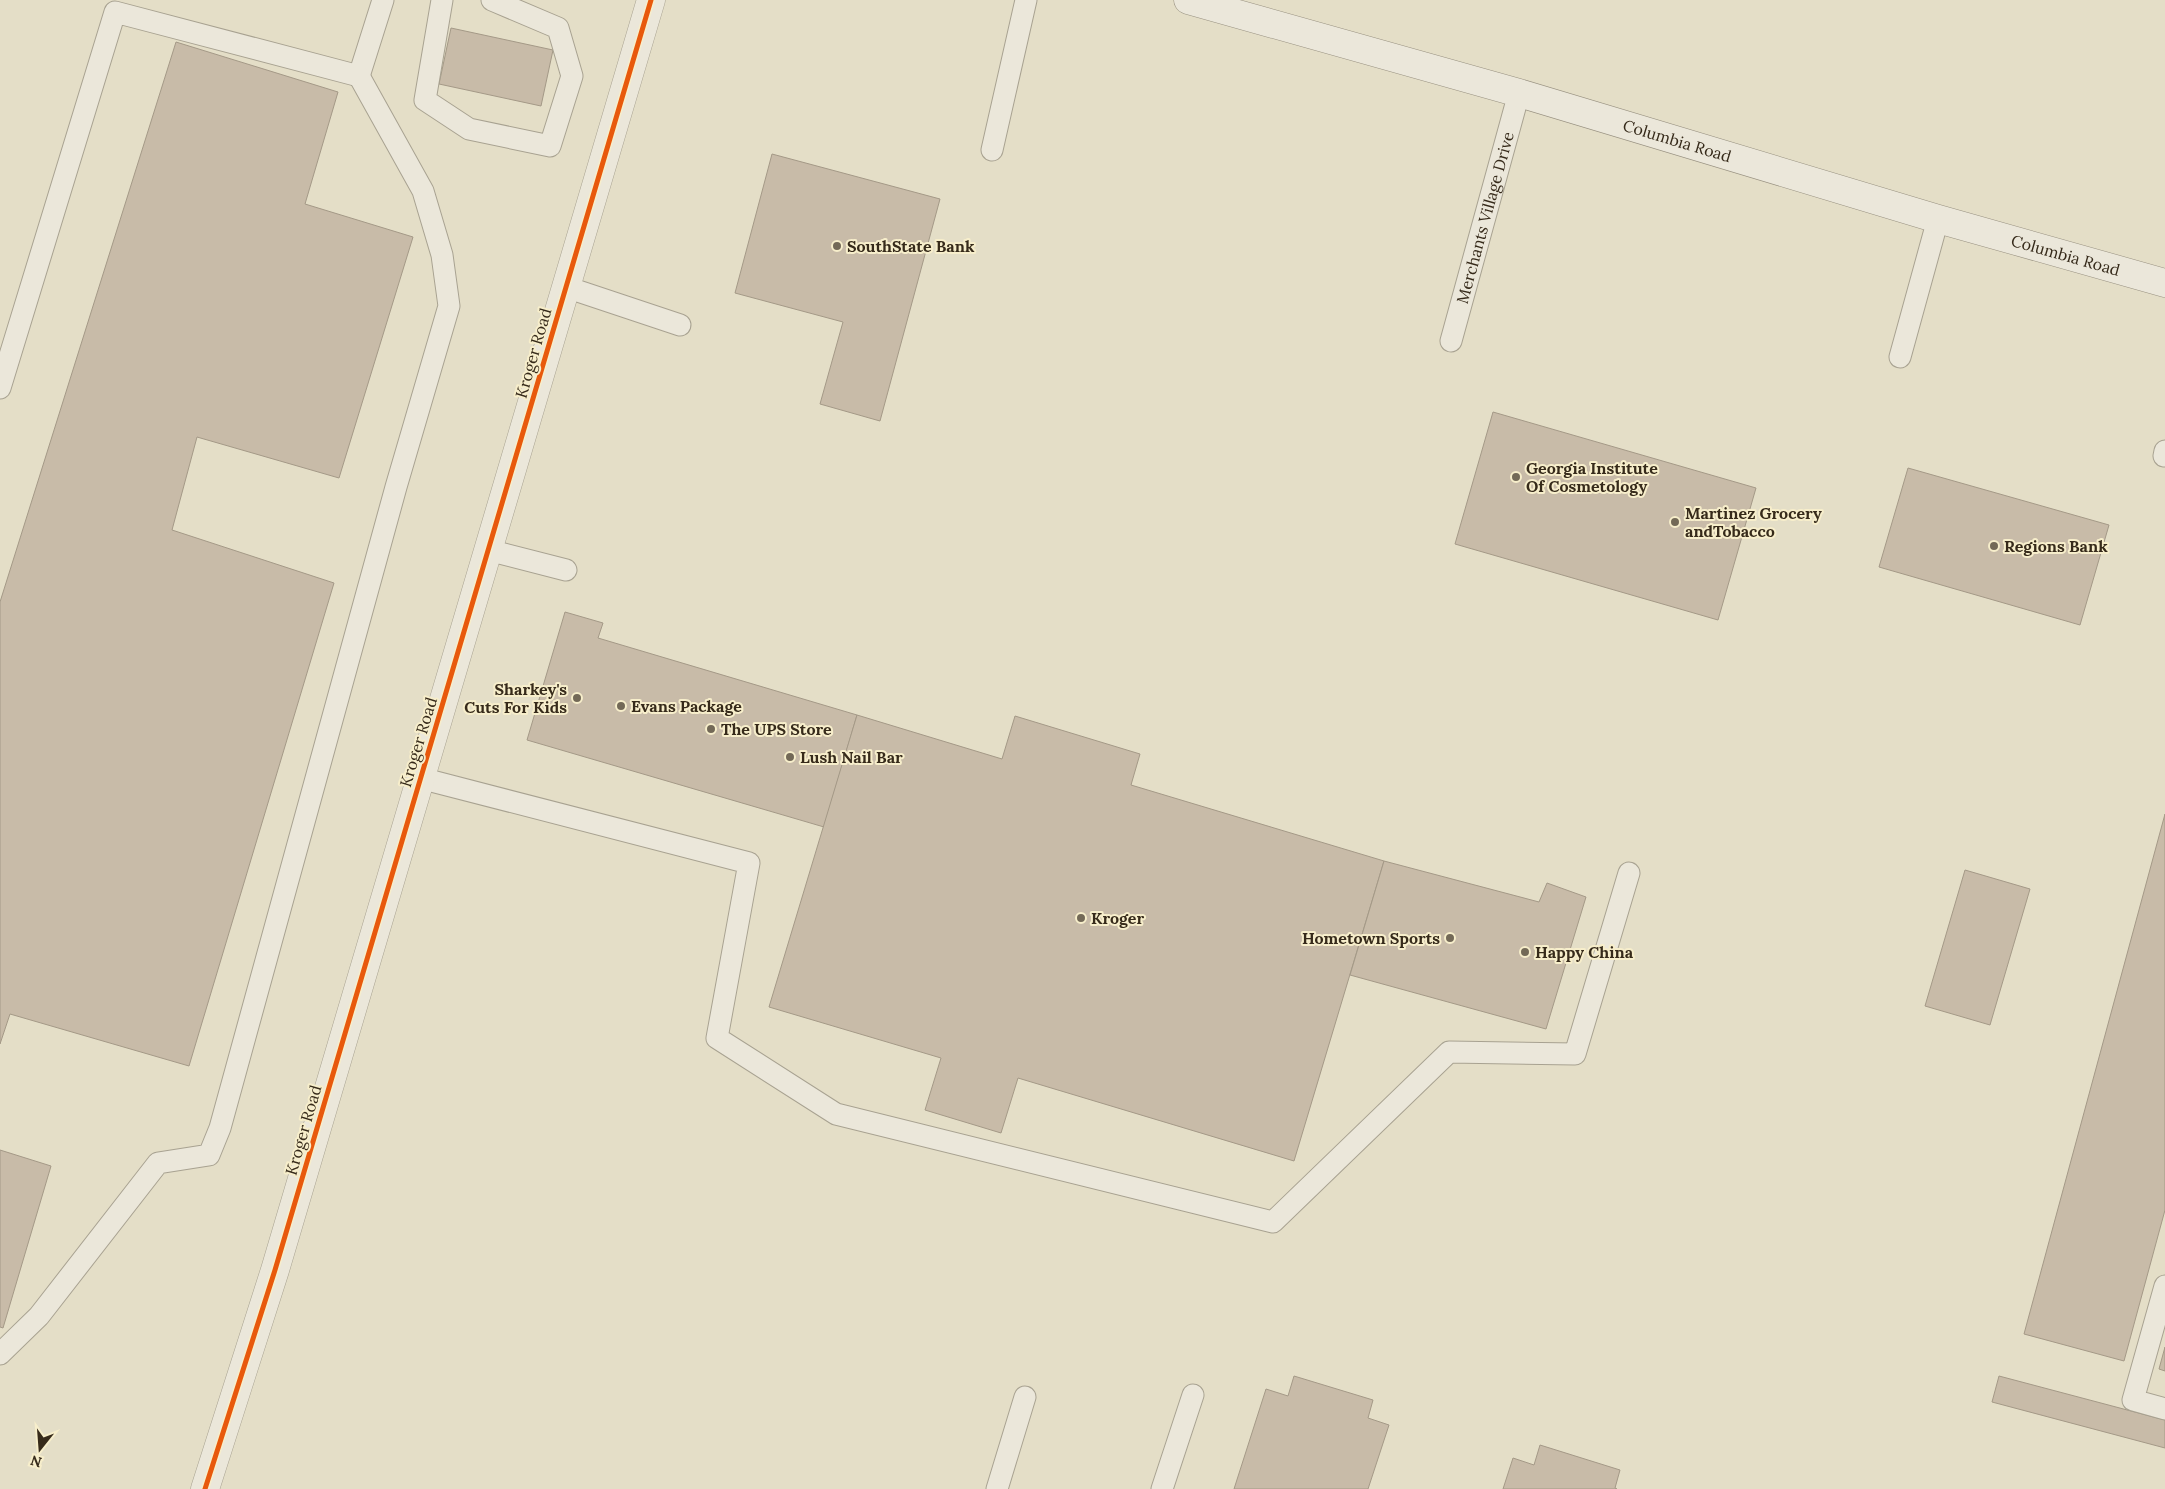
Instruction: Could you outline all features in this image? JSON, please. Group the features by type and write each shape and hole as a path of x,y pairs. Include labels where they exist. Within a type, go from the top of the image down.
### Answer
{"street":[{"name":"Kroger Road","path":"205,1489 275,1270 650,0"},
{"name":"Columbia Road","path":"1188,0 1518,94 1938,219 2165,283"}],"lane":[{"path":"359,76 383,0"},
{"path":"442,0 425,100 469,129 550,146 572,76 558,28 492,0"},
{"path":"992,150 1026,0"},
{"path":"0,388 3,364 115,12 359,76 423,191 442,255 449,306 396,488 220,1128 209,1155 158,1163 38,1316 0,1354"},
{"name":"Merchants Village Drive","path":"1451,341 1518,94"},
{"path":"1900,357 1938,219"},
{"path":"566,287 680,326"},
{"path":"488,550 566,570"},
{"path":"420,778 749,863 717,1038 836,1114 1273,1222 1449,1052 1575,1054 1629,873"},
{"path":"2165,1286 2133,1400 2165,1409"},
{"path":"1162,1489 1193,1394"},
{"path":"997,1489 1025,1397"}],"building":[{"path":"451,28 553,50 541,106 439,84"},
{"path":"176,42 338,92 305,204 413,237 339,478 197,437 172,530 334,583 189,1066 10,1014 0,1044 0,602"},
{"name":"SouthState Bank","path":"772,154 940,199 880,421 820,404 843,322 735,293"},
{"path":"1493,412 1756,488 1718,620 1455,544"},
{"name":"Regions Bank","path":"1908,468 2109,525 2080,625 1879,567"},
{"path":"565,612 603,623 598,638 857,715 824,827 527,740"},
{"name":"Kroger","path":"857,715 1002,759 1015,716 1140,754 1131,785 1384,861 1294,1161 1018,1078 1001,1133 925,1110 941,1058 769,1007"},
{"path":"2165,814 2165,1210 2124,1361 2024,1334"},
{"path":"1384,861 1539,902 1547,883 1586,897 1546,1029 1350,975"},
{"path":"1965,870 2030,889 1990,1025 1925,1006"},
{"path":"0,1150 51,1166 3,1328 0,1327"},
{"path":"2165,1347 2165,1371 2159,1369"},
{"path":"1294,1376 1373,1400 1368,1418 1389,1425 1368,1489 1234,1489 1266,1389 1288,1396"},
{"path":"1999,1376 2165,1420 2165,1448 1992,1402"},
{"path":"1540,1445 1620,1470 1615,1488 1617,1489 1503,1489 1513,1458 1534,1465"}],"cycle path":[{"path":"205,1489 275,1270 651,0"}],"place":[{"name":"SouthState Bank","path":"837,246"},
{"name":"Georgia Institute Of Cosmetology","path":"1516,477"},
{"name":"Martinez Grocery andTobacco","path":"1675,522"},
{"name":"Regions Bank","path":"1994,546"},
{"name":"Sharkey's Cuts For Kids","path":"577,698"},
{"name":"Evans Package","path":"621,706"},
{"name":"The UPS Store","path":"711,729"},
{"name":"Lush Nail Bar","path":"790,757"},
{"name":"Kroger","path":"1081,918"},
{"name":"Hometown Sports","path":"1450,938"},
{"name":"Happy China","path":"1525,952"}]}
